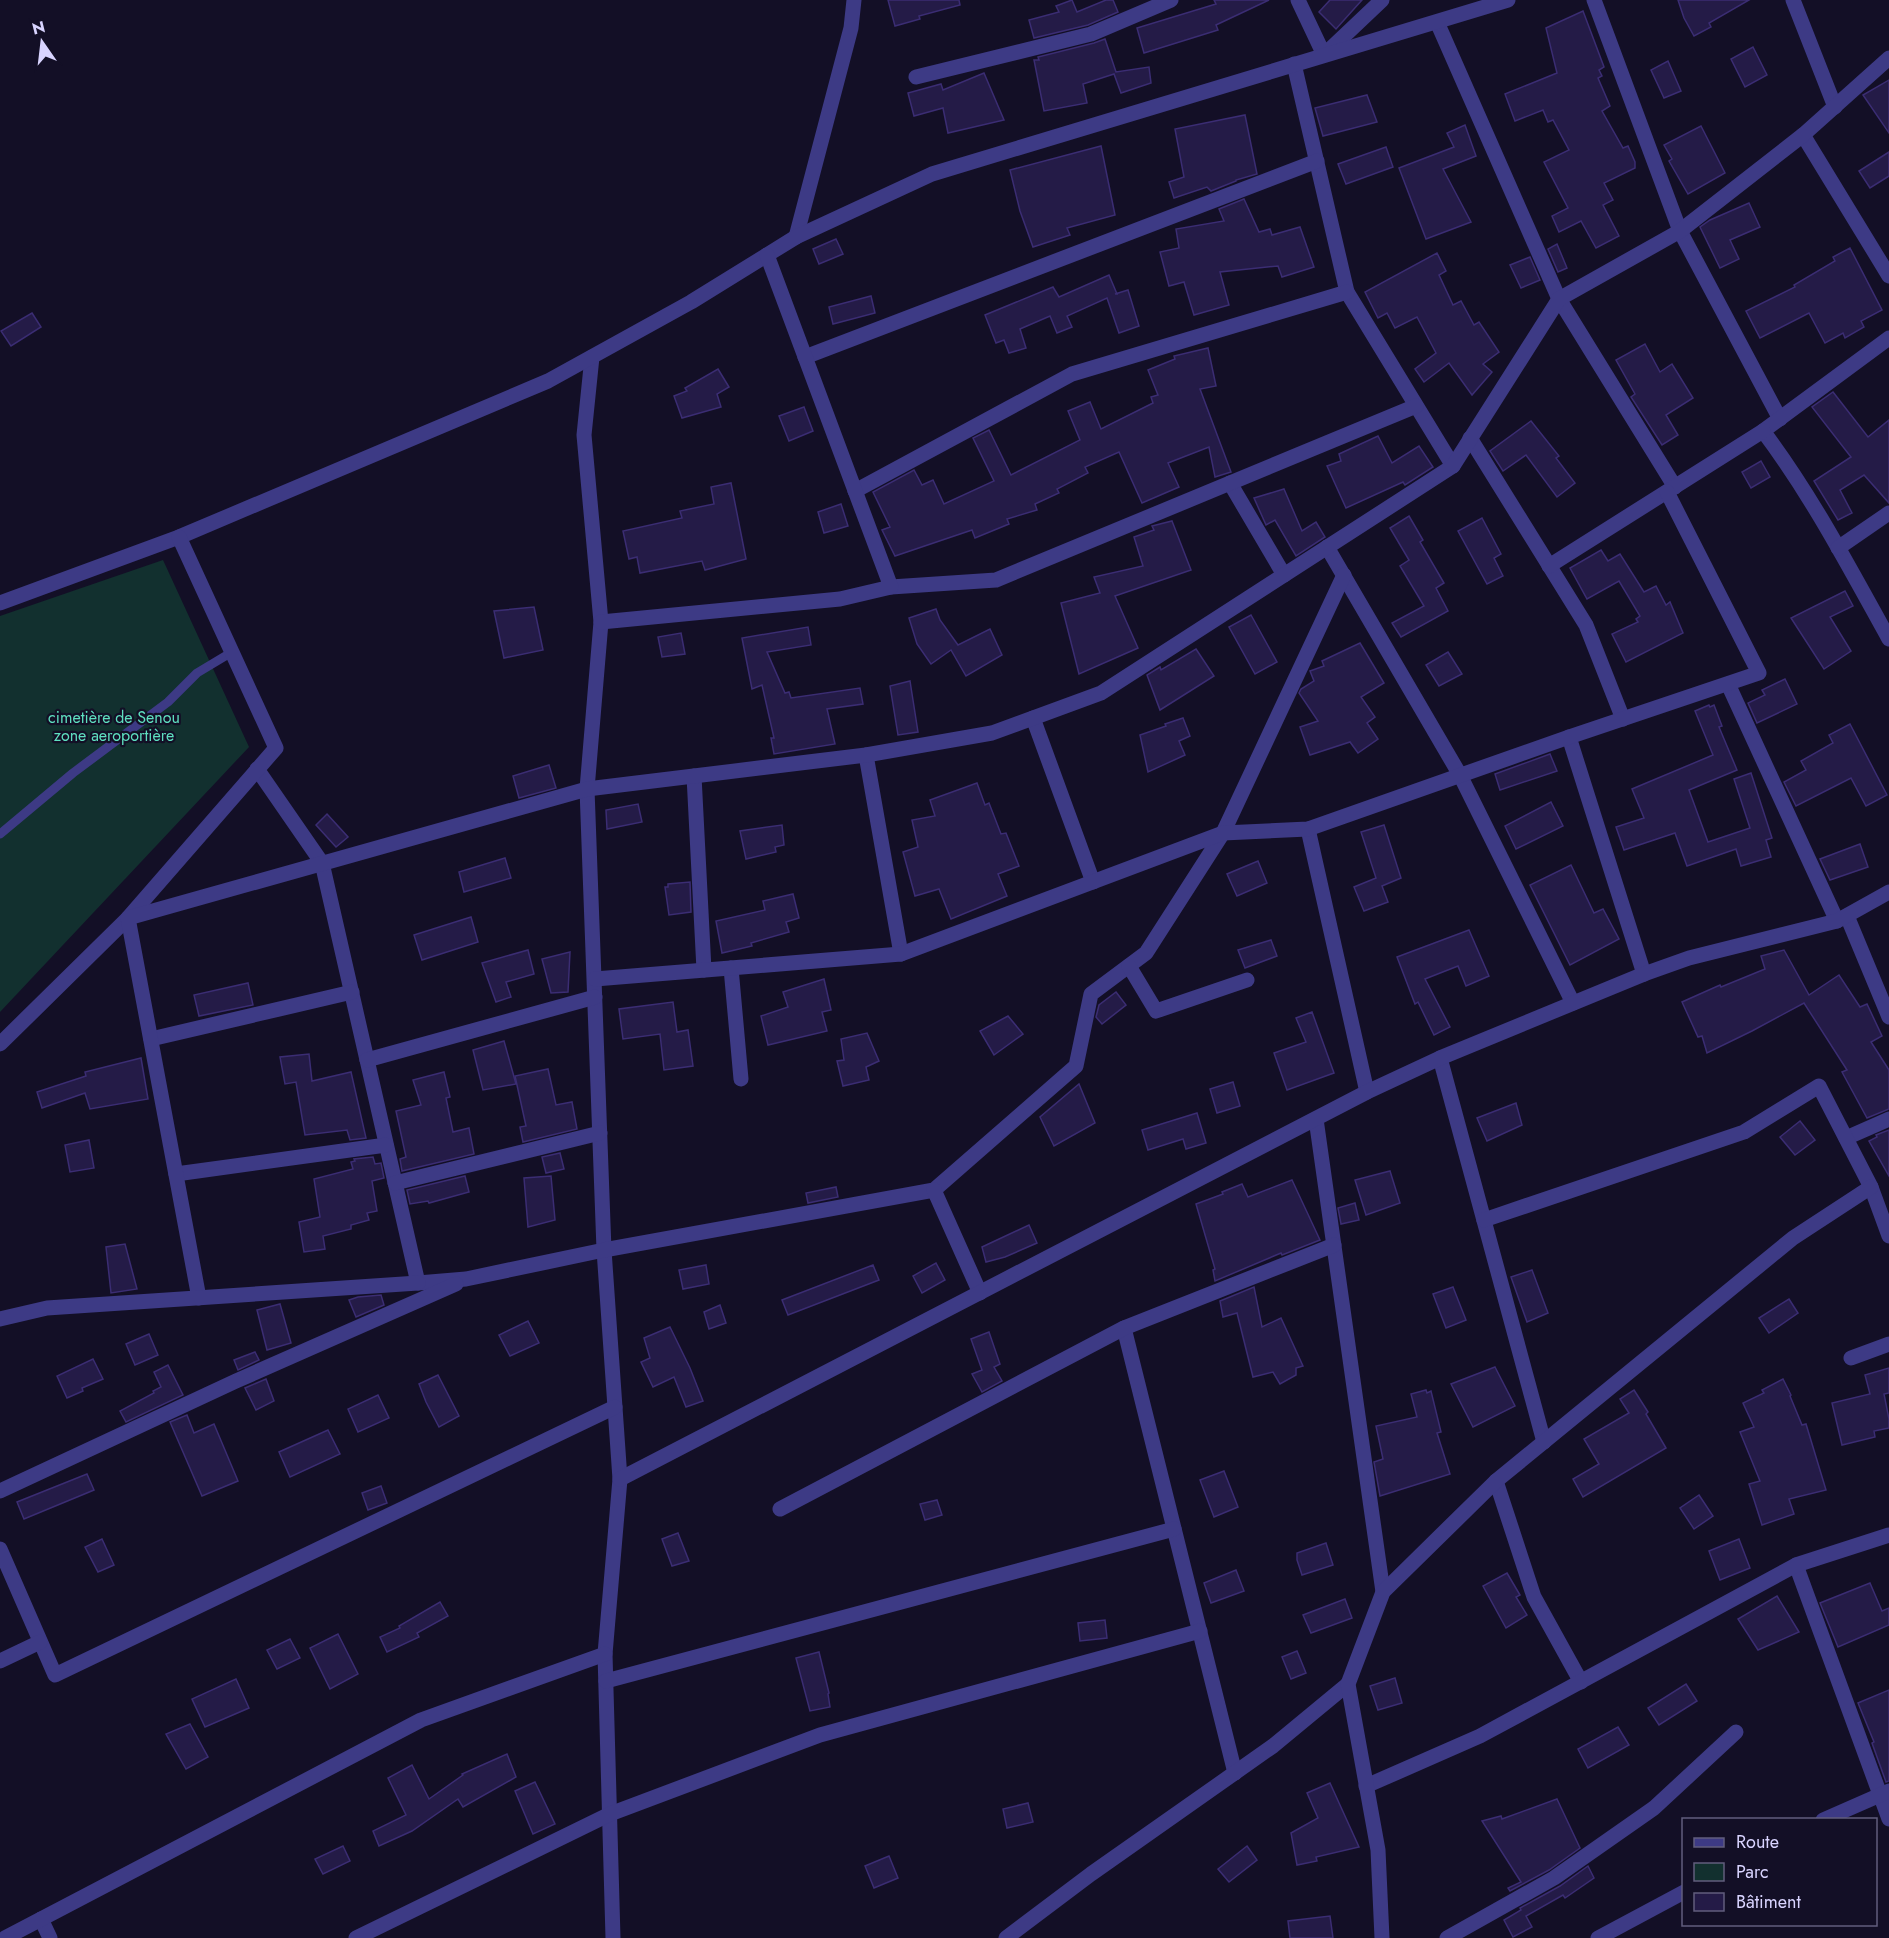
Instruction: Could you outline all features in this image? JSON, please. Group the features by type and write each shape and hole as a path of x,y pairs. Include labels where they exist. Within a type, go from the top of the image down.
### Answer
{"street":[{"path":"796,237 851,28 854,0"},
{"path":"916,77 1091,34 1171,0"},
{"path":"1298,0 1324,56"},
{"path":"1324,56 1382,0"},
{"path":"0,603 179,537 548,381 691,302 796,237 932,174 1509,0"},
{"path":"1594,0 1680,231 1780,419"},
{"path":"1793,0 1835,107"},
{"path":"595,979 901,954 1223,833 1308,829 1569,737 1759,674 1671,489 1559,299 1437,22"},
{"path":"128,918 587,789 866,754 992,733 1101,693 1453,466 1559,299 1680,231 1803,135 1889,58"},
{"path":"1294,64 1347,292 1453,466"},
{"path":"1803,135 1889,276"},
{"path":"805,357 1317,161"},
{"path":"767,255 891,587"},
{"path":"855,491 1072,374 1347,292"},
{"path":"1550,566 1763,431 1889,338"},
{"path":"592,357 584,435 601,622 587,789 604,1250 620,1479 605,1654 613,1938"},
{"path":"601,622 840,599 891,587 996,579 1416,406"},
{"path":"1763,431 1782,456 1838,548 1889,639"},
{"path":"1470,438 1586,625 1623,719"},
{"path":"1230,483 1284,575"},
{"path":"1838,548 1889,513"},
{"path":"0,1044 128,918 276,748 179,537"},
{"path":"1327,547 1461,775 1573,1003"},
{"path":"0,1319 47,1308 466,1279 604,1250 934,1190 1076,1066 1091,994 1146,953 1223,833 1344,575"},
{"path":"1728,684 1889,1017"},
{"path":"1033,718 1093,882"},
{"path":"1569,737 1644,974"},
{"path":"866,754 901,954"},
{"path":"257,769 322,863 418,1283"},
{"path":"693,776 704,970"},
{"path":"1308,829 1367,1092"},
{"path":"620,1479 1367,1092 1440,1058 1644,974 1689,958 1842,918 1889,892"},
{"path":"128,918 199,1298"},
{"path":"1129,966 1156,1011 1247,980"},
{"path":"731,968 741,1079"},
{"path":"151,1039 352,992"},
{"path":"367,1060 595,997"},
{"path":"1440,1058 1544,1443"},
{"path":"1484,1220 1744,1132 1819,1086 1871,1187 1889,1236"},
{"path":"1316,1119 1383,1592"},
{"path":"1846,1138 1889,1119"},
{"path":"395,1183 600,1133"},
{"path":"176,1174 386,1145"},
{"path":"1006,1938 1091,1874 1273,1746 1348,1684 1383,1592 1496,1481 1793,1238 1871,1187"},
{"path":"934,1190 980,1293"},
{"path":"780,1509 1124,1328 1334,1245"},
{"path":"0,1491 236,1381 466,1279"},
{"path":"1124,1328 1235,1773"},
{"path":"1851,1358 1889,1344"},
{"path":"0,1549 54,1675 615,1407"},
{"path":"1496,1481 1534,1597 1581,1682"},
{"path":"606,1682 1174,1529"},
{"path":"1366,1786 1480,1736 1796,1565 1889,1535"},
{"path":"1796,1565 1885,1792 1889,1819"},
{"path":"356,1938 610,1814 820,1735 1200,1631"},
{"path":"0,1661 40,1642"},
{"path":"5,1938 421,1720 605,1654"},
{"path":"1348,1684 1378,1850 1382,1938"},
{"path":"1446,1938 1554,1878 1654,1809 1736,1732"},
{"path":"1827,1818 1885,1792"},
{"path":"1598,1938 1682,1893"},
{"path":"41,1919 50,1938"}],"lane":[{"path":"0,834 73,773 168,702 197,673 232,652"}],"green space":[{"name":"cimetière de Senou zone aeroportière","path":"163,560 249,747 0,1012 0,616"}],"building":[{"path":"888,0 959,0 960,5 919,16 920,19 895,26"},
{"path":"1072,0 1077,12 1106,0 1113,0 1118,12 1088,25 1034,38 1029,20 1059,12 1056,6"},
{"path":"1214,0 1269,0 1216,25 1218,30 1144,53 1137,28 1216,4"},
{"path":"1330,0 1362,0 1336,29 1319,12"},
{"path":"1678,0 1749,0 1709,23 1711,27 1694,36 1684,18"},
{"path":"1583,11 1604,67 1599,70 1602,76 1598,78 1610,106 1602,111 1623,148 1628,146 1635,162 1635,168 1604,183 1613,200 1603,205 1619,236 1596,248 1581,221 1559,232 1552,216 1568,208 1544,162 1569,150 1553,120 1548,122 1543,110 1515,121 1505,94 1557,73 1546,28"},
{"path":"1105,39 1116,72 1149,67 1151,83 1121,93 1114,74 1083,84 1087,103 1044,111 1034,60"},
{"path":"1753,47 1767,75 1745,87 1731,59"},
{"path":"1668,61 1681,91 1664,98 1651,70"},
{"path":"984,73 1004,120 948,133 943,108 914,116 908,93 941,84 943,90"},
{"path":"1889,80 1889,133 1863,95"},
{"path":"1367,95 1377,122 1323,136 1315,108"},
{"path":"1245,115 1257,174 1211,191 1207,187 1174,198 1169,182 1184,177 1175,129"},
{"path":"1465,125 1476,156 1443,169 1471,222 1426,239 1399,168 1454,147 1447,133"},
{"path":"1701,126 1725,173 1688,194 1669,161 1672,159 1664,145"},
{"path":"1101,146 1115,215 1067,228 1070,235 1033,247 1020,211 1010,170"},
{"path":"1386,147 1393,167 1346,184 1338,164"},
{"path":"1889,152 1889,176 1870,188 1859,171"},
{"path":"1244,199 1259,232 1270,229 1272,235 1300,227 1314,267 1282,277 1278,266 1220,272 1229,305 1194,315 1184,282 1169,286 1160,252 1179,248 1176,229 1224,221 1219,209"},
{"path":"1749,203 1760,227 1730,240 1739,259 1720,268 1700,227 1710,220"},
{"path":"836,239 843,254 819,264 813,249"},
{"path":"1557,244 1567,268 1558,272 1548,249"},
{"path":"1850,248 1882,310 1861,321 1864,327 1845,338 1843,333 1825,343 1809,313 1760,338 1746,311 1795,287 1794,285 1835,261 1833,257"},
{"path":"1437,253 1446,271 1439,275 1453,305 1461,301 1474,325 1479,322 1499,352 1483,364 1492,372 1472,395 1449,363 1424,382 1415,369 1436,353 1417,317 1395,328 1387,313 1378,318 1365,292"},
{"path":"1530,257 1540,280 1521,288 1510,265"},
{"path":"1109,275 1117,293 1128,290 1139,326 1119,333 1107,298 1067,316 1072,327 1057,333 1050,316 1020,329 1026,348 1009,353 1004,340 996,343 985,315 1053,287 1059,297"},
{"path":"871,296 875,313 833,324 829,307"},
{"path":"32,313 41,327 11,346 1,331"},
{"path":"1645,344 1660,372 1672,364 1693,398 1666,415 1678,435 1662,445 1631,397 1635,394 1616,360"},
{"path":"1208,348 1216,386 1200,389 1231,472 1215,477 1209,447 1168,463 1179,487 1142,503 1119,452 1085,467 1088,473 1057,489 1059,493 1035,504 1037,510 1007,519 1009,524 975,538 972,530 895,556 882,530 890,527 873,492 914,470 922,485 933,480 944,504 994,481 973,438 989,430 1011,475 1080,440 1068,411 1090,402 1101,429 1153,403 1151,397 1158,395 1148,370 1175,359 1174,356"},
{"path":"718,369 729,387 717,394 721,407 682,418 674,396 687,391 685,388"},
{"path":"1833,392 1868,437 1889,420 1889,503 1864,475 1840,490 1852,513 1838,520 1814,481 1851,457 1812,407"},
{"path":"804,407 813,431 789,441 779,416"},
{"path":"1531,421 1559,456 1556,458 1575,483 1557,497 1526,455 1503,471 1490,451"},
{"path":"1378,436 1392,463 1419,446 1433,467 1405,485 1403,482 1346,508 1327,466 1341,461 1339,454"},
{"path":"1761,461 1770,477 1751,488 1742,472"},
{"path":"731,483 746,559 705,570 702,561 640,573 637,557 629,559 623,531 682,518 680,511 714,504 711,487"},
{"path":"1284,489 1302,531 1316,522 1325,537 1296,556 1275,520 1266,525 1254,498"},
{"path":"841,504 848,526 824,533 818,512"},
{"path":"1409,516 1423,540 1420,542 1444,583 1436,588 1448,611 1401,637 1392,623 1424,606 1400,566 1409,560 1390,528"},
{"path":"1482,518 1501,554 1494,558 1503,576 1487,584 1458,531"},
{"path":"1172,521 1191,570 1115,596 1138,648 1079,674 1061,603 1100,593 1094,577 1143,566 1134,537 1154,530 1152,526"},
{"path":"1601,550 1608,561 1620,554 1644,592 1656,586 1666,605 1670,602 1683,633 1626,662 1612,634 1638,622 1636,619 1640,616 1619,581 1587,599 1570,568"},
{"path":"1845,591 1853,606 1830,617 1851,651 1824,669 1791,618"},
{"path":"534,607 543,650 504,658 494,611"},
{"path":"936,609 940,620 958,645 990,629 1002,655 966,676 951,650 931,664 917,644 909,618"},
{"path":"1251,615 1277,662 1255,674 1229,627"},
{"path":"808,627 811,645 767,652 785,693 789,692 791,698 860,688 863,704 827,709 835,744 774,754 771,738 774,738 762,685 752,689 742,638"},
{"path":"681,633 685,654 662,657 658,637"},
{"path":"1360,643 1384,683 1361,697 1375,717 1367,723 1378,739 1358,753 1350,742 1310,755 1300,727 1318,721 1299,693 1301,689 1314,681 1310,671 1324,666 1322,661"},
{"path":"1196,649 1214,676 1160,710 1147,675 1160,667 1161,670"},
{"path":"1448,652 1462,674 1439,686 1426,665"},
{"path":"1785,679 1797,704 1757,723 1748,703 1765,695 1762,690"},
{"path":"910,681 918,732 898,735 890,686"},
{"path":"1709,705 1710,707 1714,705 1722,726 1719,727 1737,770 1689,790 1708,842 1750,828 1734,779 1751,773 1772,838 1766,840 1771,857 1741,866 1736,849 1687,866 1675,833 1624,850 1616,827 1644,818 1632,789 1713,755 1695,711"},
{"path":"1183,718 1190,736 1179,741 1185,755 1148,772 1140,735"},
{"path":"1850,724 1887,795 1866,806 1851,778 1796,806 1784,782 1806,770 1801,761 1833,743 1829,735"},
{"path":"1550,754 1557,771 1500,790 1495,774"},
{"path":"549,765 556,788 519,798 513,776"},
{"path":"977,783 985,805 989,803 1001,834 1006,833 1019,866 998,874 1007,896 951,919 939,889 915,896 903,852 918,847 912,820 935,816 930,800"},
{"path":"1551,802 1563,826 1516,849 1505,826"},
{"path":"638,804 642,822 607,829 606,810"},
{"path":"327,814 348,837 336,847 316,825"},
{"path":"782,825 784,845 775,847 776,852 746,859 740,831"},
{"path":"1384,825 1401,878 1382,886 1388,902 1364,911 1354,887 1376,878 1361,832"},
{"path":"1860,844 1868,867 1830,880 1820,859"},
{"path":"505,858 511,878 464,892 459,872"},
{"path":"1258,861 1267,883 1237,896 1227,874"},
{"path":"1571,865 1594,913 1603,909 1619,939 1570,965 1530,885"},
{"path":"690,882 691,912 669,915 665,887 668,887 668,884"},
{"path":"793,894 799,918 786,922 789,932 751,943 752,946 722,953 716,921 765,910 763,901"},
{"path":"471,917 478,942 422,960 414,935"},
{"path":"1469,930 1489,976 1466,986 1458,966 1425,979 1450,1027 1434,1035 1418,1002 1415,1004 1397,957"},
{"path":"1271,940 1277,956 1245,968 1238,950"},
{"path":"528,950 534,974 506,982 511,997 496,1002 482,963"},
{"path":"1784,950 1809,995 1839,975 1860,1007 1867,1004 1882,1036 1871,1042 1889,1070 1889,1109 1867,1118 1842,1072 1847,1070 1804,1003 1707,1053 1702,1036 1698,1037 1682,1002 1765,969 1761,956"},
{"path":"570,952 568,992 551,993 542,959"},
{"path":"824,979 831,1010 822,1012 827,1031 768,1045 761,1016 788,1007 783,992"},
{"path":"248,983 253,1005 199,1016 194,995"},
{"path":"1116,992 1126,1005 1102,1024 1096,1017 1099,1005"},
{"path":"673,1002 677,1032 688,1030 693,1066 664,1070 660,1034 623,1039 619,1009"},
{"path":"1312,1012 1334,1073 1287,1090 1274,1053 1306,1042 1296,1018"},
{"path":"1008,1016 1023,1034 994,1055 980,1031"},
{"path":"867,1033 879,1061 866,1067 869,1080 843,1086 837,1061 844,1060 841,1039"},
{"path":"504,1041 516,1084 483,1090 473,1050"},
{"path":"309,1054 312,1081 351,1072 366,1138 350,1140 347,1130 305,1135 296,1082 285,1084 280,1057"},
{"path":"141,1058 148,1099 90,1109 85,1093 42,1108 37,1092 86,1076 85,1072"},
{"path":"548,1069 556,1105 572,1102 577,1129 523,1142 520,1127 526,1126 515,1076"},
{"path":"444,1072 450,1097 446,1098 453,1132 469,1128 474,1154 402,1171 400,1159 406,1157 396,1111 421,1105 413,1080"},
{"path":"1233,1082 1240,1106 1217,1113 1210,1089"},
{"path":"1079,1084 1095,1123 1054,1146 1040,1117"},
{"path":"1516,1103 1522,1125 1487,1141 1477,1118"},
{"path":"1197,1113 1206,1143 1186,1149 1183,1139 1148,1150 1142,1130"},
{"path":"1800,1121 1815,1140 1795,1155 1780,1137"},
{"path":"1889,1130 1889,1176 1869,1141 1877,1137 1876,1135"},
{"path":"89,1140 94,1168 70,1172 65,1145"},
{"path":"560,1153 564,1169 546,1173 542,1157"},
{"path":"373,1157 375,1164 381,1163 384,1178 372,1181 377,1211 367,1213 369,1220 351,1225 351,1229 323,1236 325,1249 304,1252 299,1222 320,1217 314,1179 353,1169 351,1162 355,1161 354,1159"},
{"path":"1390,1171 1400,1203 1366,1215 1355,1180"},
{"path":"465,1176 469,1192 429,1203 428,1201 410,1204 407,1190"},
{"path":"551,1176 555,1220 528,1227 524,1178"},
{"path":"1292,1180 1320,1240 1282,1255 1281,1253 1215,1281 1213,1270 1215,1269 1196,1204 1242,1184 1248,1197"},
{"path":"836,1187 838,1197 808,1203 806,1193"},
{"path":"1355,1203 1359,1220 1341,1224 1338,1208"},
{"path":"1029,1225 1037,1243 1005,1257 986,1262 982,1247"},
{"path":"125,1244 137,1289 111,1293 106,1247"},
{"path":"936,1263 945,1280 922,1293 913,1276"},
{"path":"706,1265 709,1284 683,1289 679,1270"},
{"path":"873,1265 879,1280 788,1315 782,1300"},
{"path":"1532,1270 1548,1313 1527,1322 1511,1277"},
{"path":"1254,1287 1262,1327 1281,1318 1303,1366 1296,1368 1296,1375 1280,1384 1273,1372 1253,1377 1237,1313 1223,1317 1220,1301"},
{"path":"1453,1287 1466,1320 1446,1328 1433,1294"},
{"path":"381,1295 384,1305 356,1317 349,1300"},
{"path":"1789,1299 1798,1313 1769,1333 1759,1318"},
{"path":"280,1304 291,1343 267,1350 257,1310"},
{"path":"720,1305 726,1323 709,1329 704,1312"},
{"path":"528,1321 539,1343 510,1356 499,1335"},
{"path":"670,1327 703,1401 686,1407 674,1377 653,1387 641,1362 650,1358 644,1338"},
{"path":"989,1332 1000,1364 994,1367 1002,1381 982,1392 972,1374 982,1370 971,1339"},
{"path":"149,1334 158,1355 135,1365 126,1344"},
{"path":"255,1352 259,1360 238,1370 234,1360"},
{"path":"93,1359 103,1379 82,1388 83,1391 67,1398 57,1376"},
{"path":"168,1365 183,1395 126,1422 120,1411 161,1387 154,1372"},
{"path":"1495,1367 1515,1406 1473,1427 1451,1384"},
{"path":"1889,1368 1889,1393 1884,1394 1889,1428 1874,1431 1875,1437 1842,1445 1832,1403 1870,1394 1865,1375"},
{"path":"438,1375 459,1416 439,1427 419,1384"},
{"path":"266,1379 274,1401 256,1410 245,1388"},
{"path":"1783,1379 1802,1425 1806,1424 1826,1490 1789,1499 1794,1514 1762,1525 1749,1484 1760,1481 1740,1432 1754,1427 1743,1403 1764,1393 1762,1390"},
{"path":"1426,1390 1427,1393 1431,1391 1441,1432 1437,1433 1450,1474 1380,1496 1374,1462 1383,1459 1376,1426 1417,1417 1411,1394"},
{"path":"1634,1390 1666,1448 1583,1497 1573,1479 1599,1464 1584,1439 1629,1413 1620,1399"},
{"path":"378,1395 389,1418 358,1432 348,1409"},
{"path":"187,1415 194,1433 214,1424 238,1481 202,1496 170,1422"},
{"path":"328,1430 340,1454 290,1477 279,1452"},
{"path":"1224,1471 1238,1507 1214,1517 1200,1480"},
{"path":"87,1474 94,1490 24,1519 17,1502"},
{"path":"381,1486 387,1503 368,1510 362,1493"},
{"path":"1699,1495 1713,1516 1694,1529 1680,1508"},
{"path":"937,1500 942,1515 925,1520 920,1504"},
{"path":"678,1533 689,1561 672,1566 662,1539"},
{"path":"102,1539 114,1565 98,1572 85,1547"},
{"path":"1739,1539 1750,1568 1720,1580 1709,1551"},
{"path":"1326,1543 1333,1565 1302,1575 1297,1553"},
{"path":"1236,1570 1244,1591 1211,1603 1204,1583"},
{"path":"1507,1573 1520,1595 1516,1597 1527,1615 1506,1628 1483,1586"},
{"path":"1870,1583 1882,1611 1889,1608 1889,1625 1838,1647 1820,1603"},
{"path":"1777,1596 1799,1632 1758,1650 1738,1619"},
{"path":"1345,1599 1352,1618 1311,1633 1303,1615"},
{"path":"440,1602 448,1616 417,1633 419,1637 387,1652 380,1637 400,1628 399,1626"},
{"path":"1105,1620 1107,1638 1080,1641 1078,1623"},
{"path":"338,1634 358,1674 330,1689 310,1648"},
{"path":"290,1639 300,1658 277,1669 267,1650"},
{"path":"1297,1651 1306,1673 1291,1679 1282,1657"},
{"path":"819,1652 830,1707 810,1711 796,1658"},
{"path":"1395,1678 1402,1703 1378,1710 1370,1686"},
{"path":"236,1679 249,1708 205,1727 192,1699"},
{"path":"1686,1684 1697,1701 1659,1725 1648,1708"},
{"path":"1889,1690 1889,1781 1886,1782 1872,1743 1874,1742 1858,1703"},
{"path":"190,1724 208,1757 186,1769 166,1734"},
{"path":"1618,1727 1629,1745 1588,1768 1578,1749"},
{"path":"507,1754 516,1777 463,1807 458,1799 412,1831 379,1846 373,1831 406,1815 388,1778 412,1765 429,1799 462,1774"},
{"path":"535,1782 555,1824 533,1834 515,1791"},
{"path":"1330,1783 1359,1847 1316,1857 1317,1861 1297,1865 1291,1833 1318,1818 1307,1793"},
{"path":"1557,1799 1580,1848 1549,1870 1510,1891 1508,1888 1521,1882 1482,1821 1501,1816 1502,1819"},
{"path":"1028,1803 1033,1822 1007,1828 1003,1809"},
{"path":"343,1846 350,1861 323,1874 315,1859"},
{"path":"1247,1846 1257,1860 1229,1882 1218,1869"},
{"path":"889,1856 898,1878 874,1888 865,1866"},
{"path":"1588,1866 1594,1878 1565,1898 1563,1895 1526,1916 1532,1927 1513,1937 1504,1920"},
{"path":"1330,1916 1333,1938 1290,1938 1288,1921"}]}
